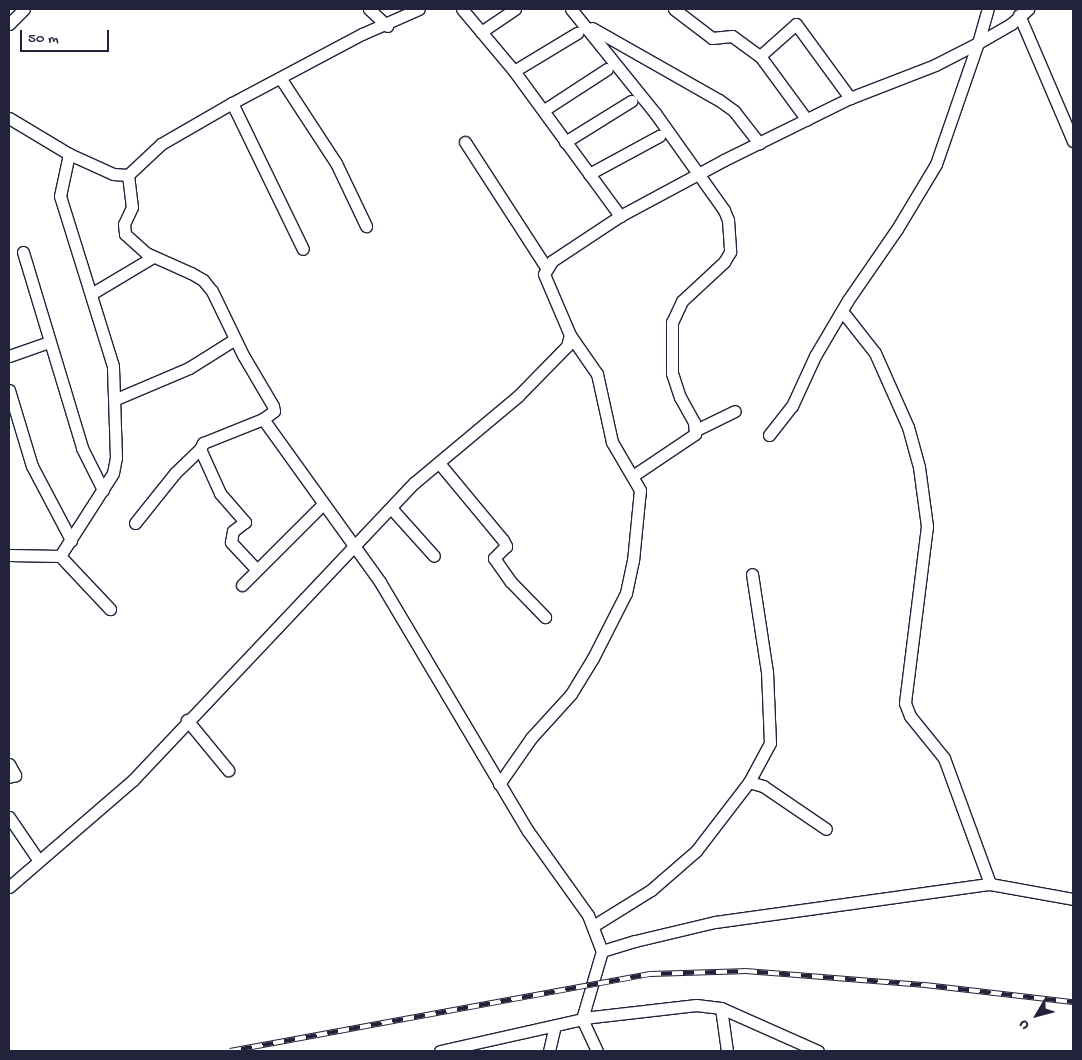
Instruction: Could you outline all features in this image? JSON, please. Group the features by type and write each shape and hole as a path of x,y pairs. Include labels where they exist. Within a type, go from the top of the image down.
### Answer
{"street":[{"path":"9,24 24,9"},
{"path":"369,9 387,26"},
{"path":"9,118 69,154 113,174 128,175 161,144 232,103 281,79 362,34 387,26 419,9"},
{"path":"462,9 544,110 565,142 620,216"},
{"path":"481,32 515,9"},
{"path":"571,9 581,29 655,112 724,210 730,252 724,262 682,301 672,322 672,373 696,430"},
{"path":"674,9 712,38 732,36 760,56 807,120"},
{"path":"769,435 792,406 815,356 936,164 988,9"},
{"path":"499,784 531,738 571,694 607,633 626,593 641,499 634,475 612,442 597,374 570,335 544,274 546,267 564,252 620,216 760,142 850,98 935,65 1011,24 1024,12 1073,140"},
{"path":"760,56 796,24 850,98"},
{"path":"514,71 581,29"},
{"path":"581,29 719,100 734,111 760,142"},
{"path":"544,110 607,69"},
{"path":"281,79 336,162 366,226"},
{"path":"565,142 631,101"},
{"path":"232,103 303,249"},
{"path":"589,174 659,136"},
{"path":"465,142 546,267"},
{"path":"60,556 113,473 116,458 116,399 113,366 60,196 69,154"},
{"path":"128,175 132,208 124,229 133,243 153,257 203,280 273,406 274,411 263,419 203,443 200,449 175,473 134,523"},
{"path":"23,252 82,448 103,490"},
{"path":"91,294 153,257"},
{"path":"842,311 874,353 908,427 919,466 927,526 905,703 910,716 944,758 990,884"},
{"path":"9,886 133,780 187,720 234,676 354,544 439,463 518,396 567,346 570,335"},
{"path":"116,399 189,368 235,338"},
{"path":"9,356 49,342"},
{"path":"9,390 32,466 71,540"},
{"path":"634,475 690,439 696,430 735,411"},
{"path":"263,419 323,504 354,544 474,735 499,784 593,926 602,951 582,1019 597,1051"},
{"path":"200,449 220,493 245,522 233,531 231,542 256,569"},
{"path":"439,463 503,540 506,546 494,558 511,582 545,617"},
{"path":"242,585 323,504"},
{"path":"392,508 434,556"},
{"path":"9,554 60,556 110,609"},
{"path":"593,926 651,890 696,851 749,782 770,743 767,672 752,574"},
{"path":"187,720 228,770"},
{"path":"9,764 15,775 9,777"},
{"path":"749,782 764,786 826,828"},
{"path":"9,817 39,861"},
{"path":"602,951 715,922 990,884 1073,899"},
{"path":"440,1051 582,1019 696,1005 721,1008 818,1051"},
{"path":"721,1008 727,1051"},
{"path":"549,1051 555,1026"}],"railway":[{"path":"230,1051 650,974 746,971 925,985 1073,1002"}]}
